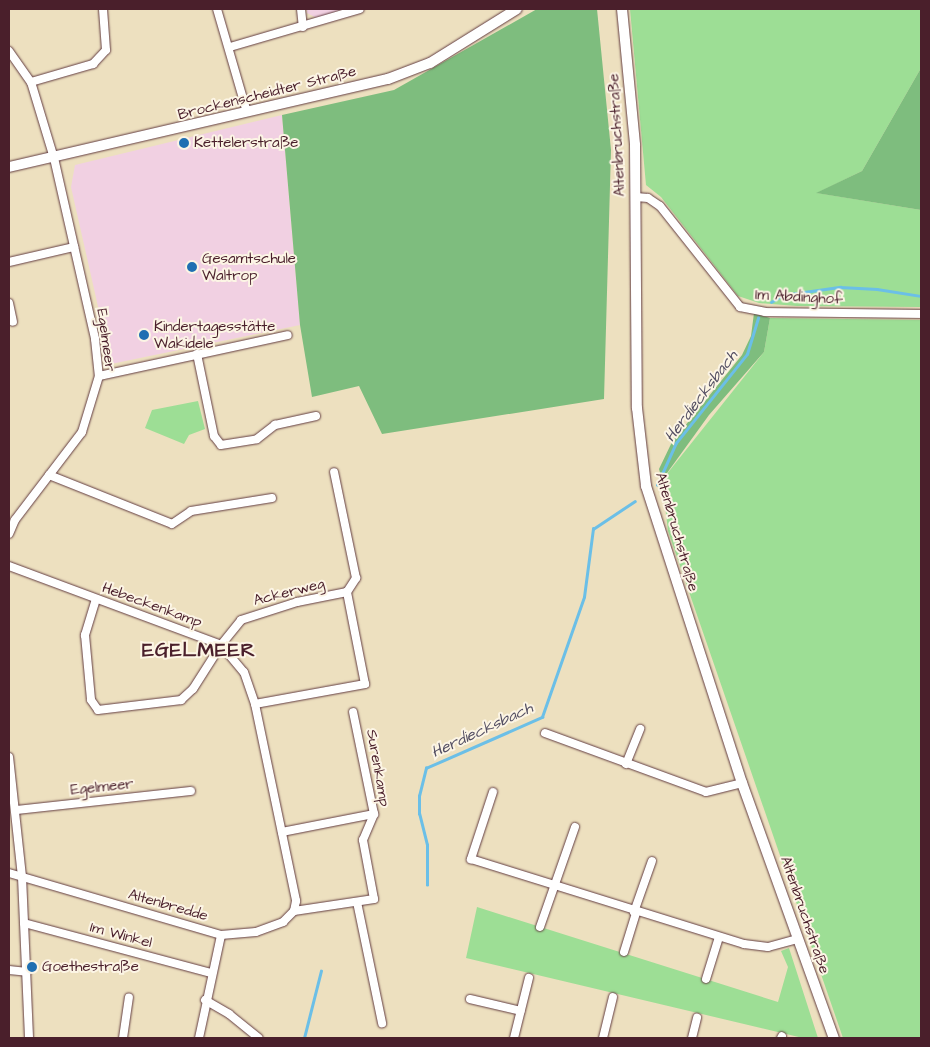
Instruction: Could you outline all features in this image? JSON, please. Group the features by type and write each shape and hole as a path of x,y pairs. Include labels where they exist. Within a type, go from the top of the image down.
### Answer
{"street":[{"path":"31,82 93,64 106,50 103,9"},
{"path":"217,9 230,47 247,112"},
{"path":"302,9 303,27"},
{"path":"230,47 360,9"},
{"name":"Brockenscheidter Straße","path":"9,167 54,158 406,73 454,49 517,9"},
{"name":"Altenbruchstraße","path":"622,9 633,114 636,197 637,408 646,486 742,783 834,1038"},
{"path":"9,51 31,82 54,158"},
{"name":"Egelmeer","path":"9,534 15,520 82,432 99,376 94,339 54,158"},
{"name":"Im Abdinghof","path":"636,197 648,198 660,206 740,306 765,312 921,314"},
{"path":"9,262 74,246"},
{"path":"9,303 13,322"},
{"path":"99,376 288,335"},
{"path":"197,354 214,436 221,445 257,439 275,425 316,416"},
{"name":"Ackerweg","path":"255,704 365,684 347,592 356,578 334,472"},
{"path":"49,475 172,524 190,511 272,498"},
{"name":"Hebeckenkamp","path":"9,566 221,645 244,672 255,704 282,832 296,901 294,911"},
{"name":"Ackerweg","path":"96,599 85,635 92,700 98,710 181,700 193,689 221,645 241,620 258,613 347,592"},
{"name":"Surenkamp","path":"221,935 256,932 283,922 294,911 374,899 363,840 374,814 353,712"},
{"path":"626,764 640,729"},
{"path":"545,733 706,792 742,783"},
{"path":"9,757 22,877 29,1038"},
{"name":"Egelmeer","path":"16,810 191,792"},
{"path":"493,792 471,859 554,887 719,937 768,947 798,939"},
{"path":"282,832 374,814"},
{"path":"540,927 575,827"},
{"path":"624,952 652,861"},
{"name":"Altenbredde","path":"9,873 221,935 205,1000 199,1038"},
{"path":"357,902 382,1024"},
{"name":"Im Winkel","path":"24,924 211,973"},
{"path":"706,979 719,937"},
{"path":"9,970 26,972"},
{"path":"514,1038 529,978"},
{"path":"123,1038 129,997"},
{"path":"603,1038 613,997"},
{"path":"470,999 521,1011"},
{"path":"205,1000 229,1014 259,1038"},
{"path":"692,1038 697,1018"}],"shaded area":[{"path":"307,9 343,9 317,18 307,13"},
{"name":"Gesamtschule Waltrop","path":"282,115 300,325 111,364 71,187 75,165"}],"green space":[{"path":"537,9 597,9 611,150 604,399 382,434 359,386 312,397 300,325 282,115 394,90"},
{"path":"630,9 921,9 921,68 862,171 817,193 921,210 921,307 797,306 759,303 738,296 661,197 646,185"},
{"path":"921,68 921,210 816,193 862,171"},
{"path":"754,313 770,318 764,352 709,415 662,480 659,469 672,442 742,355 751,336"},
{"path":"770,318 921,320 921,1038 843,1038 668,531 662,480 764,352"},
{"path":"198,401 205,429 189,435 184,444 145,428 152,410"},
{"path":"477,907 778,1002 788,967 781,951 789,948 818,1038 803,1038 466,958"}],"waterway":[{"name":"Herdiecksbach","path":"771,302 783,295 840,287 877,289 921,296"},
{"name":"Herdiecksbach","path":"657,485 676,443 747,354 758,318"},
{"name":"Herdiecksbach","path":"427,885 427,845 419,814 419,796 426,768 542,717 584,597 593,529 635,501"},
{"name":"Herdiecksbach","path":"304,1038 321,971"}],"place":[{"name":"Kettelerstraße","path":"184,143"},
{"name":"Gesamtschule Waltrop","path":"192,267"},
{"name":"Kindertagesstätte Wakidele","path":"144,335"},
{"name":"Goethestraße","path":"32,967"}],"district":[{"name":"EGELMEER","path":"199,650"}]}
